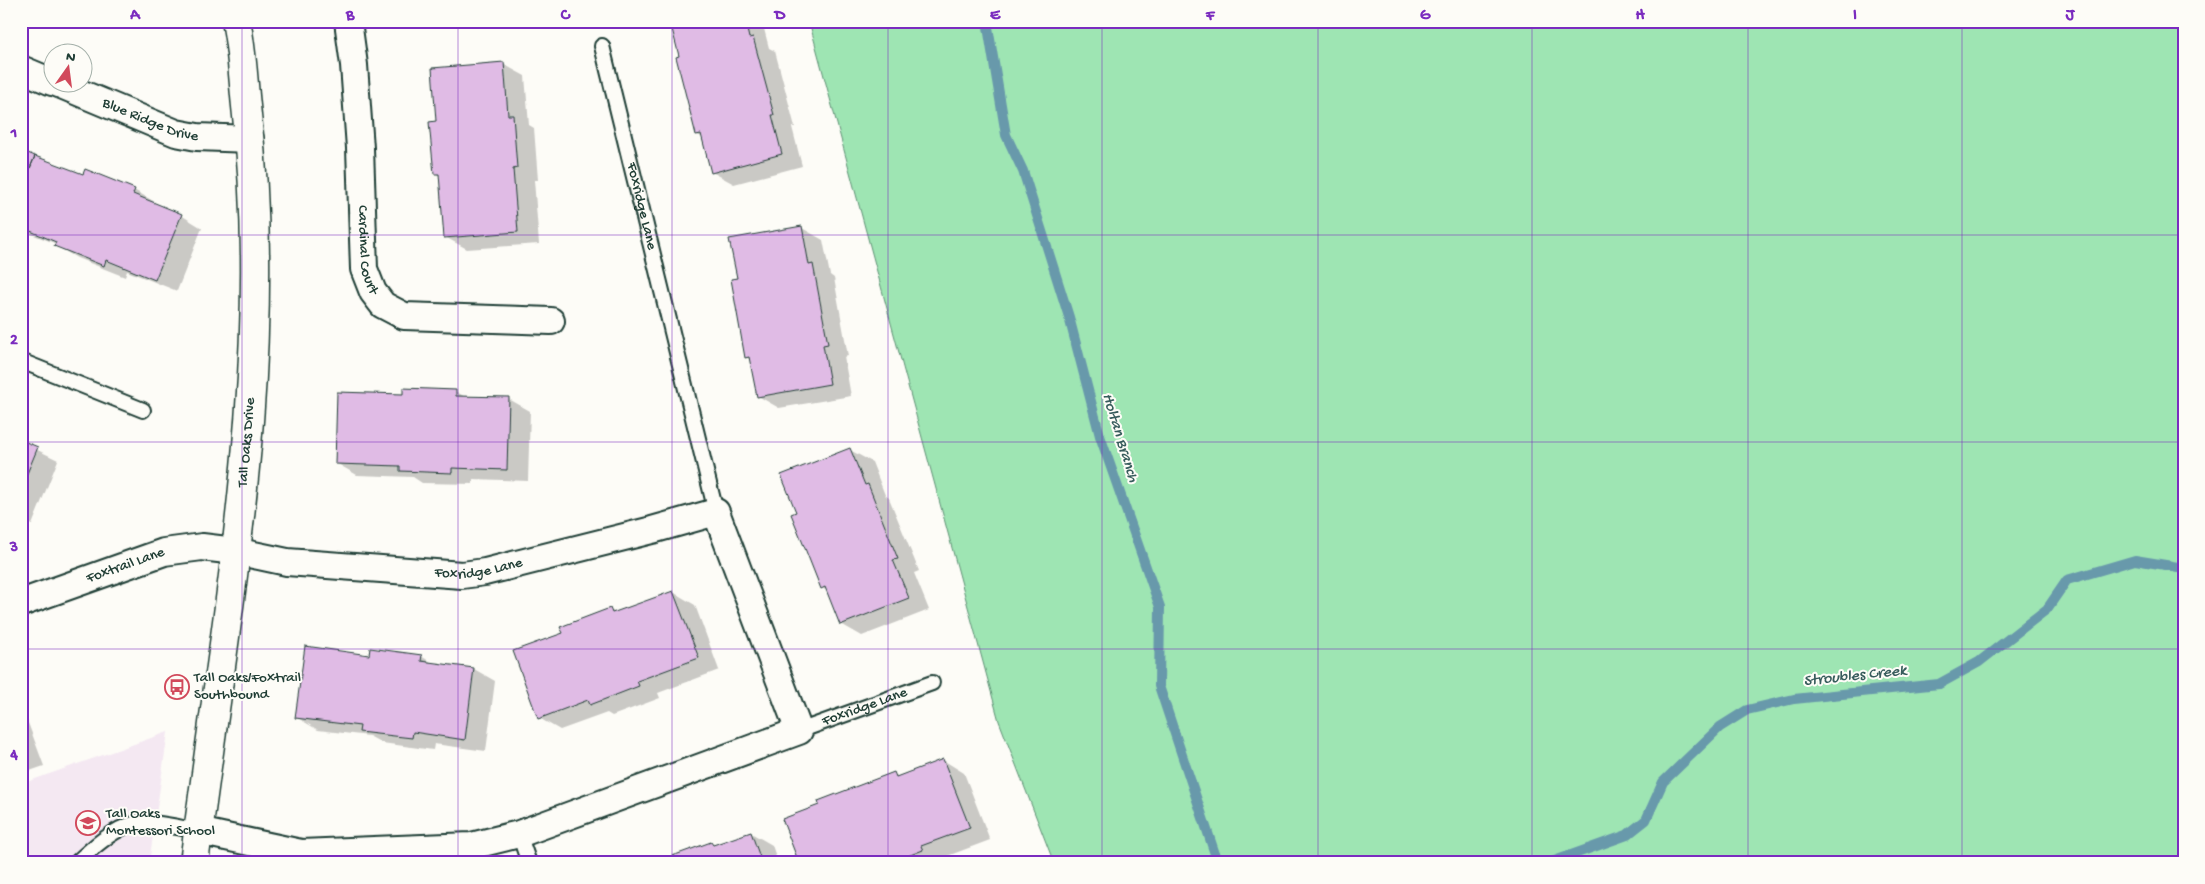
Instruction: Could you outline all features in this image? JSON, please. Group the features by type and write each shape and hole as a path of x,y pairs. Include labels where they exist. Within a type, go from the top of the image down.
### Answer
{"street":[{"name":"Tall Oaks Drive","path":"194,863 235,551 247,440 256,301 256,232 250,138 236,21"},
{"name":"Cardinal Court","path":"348,21 354,65 360,148 364,269 374,292 383,304 404,316 551,322"},
{"name":"Blue Ridge Drive","path":"21,69 42,78"},
{"name":"Blue Ridge Drive","path":"77,92 176,133 197,137 250,138"},
{"name":"Foxridge Lane","path":"198,831 300,858 472,846 518,834 799,731 716,512 494,570 462,575 287,562 235,551"},
{"name":"Foxtrail Lane","path":"21,603 164,552 202,547 235,551"}],"lane":[{"name":"Foxridge Lane","path":"602,46 716,512"},
{"path":"21,361 143,410"},
{"name":"Foxridge Lane","path":"799,731 932,682"},
{"path":"76,863 102,840 133,824 162,825 198,831"},
{"path":"518,834 529,863"}],"shaded area":[{"name":"Tall Oaks Montessori School","path":"168,732 149,863 21,863 21,784"}],"green space":[{"path":"809,21 2184,21 2184,863 1054,863 999,721"}],"building":[{"path":"670,21 745,21 749,38 753,37 774,115 772,115 782,154 711,173 701,134 696,135 676,57 679,56"},
{"path":"504,62 508,115 513,115 517,168 513,169 518,232 444,238 439,174 434,174 429,122 436,121 432,68"},
{"path":"21,150 35,156 21,190"},
{"path":"35,156 83,174 85,169 135,189 133,194 182,214 155,280 106,260 104,266 54,246 56,242 21,227 21,190"},
{"path":"802,226 809,265 813,264 828,344 823,345 830,384 757,397 749,357 745,358 731,279 737,278 729,239"},
{"path":"403,388 456,390 456,396 509,397 507,470 452,468 452,473 400,471 400,466 335,464 337,392 403,394"},
{"path":"21,440 38,447 21,488"},
{"path":"850,448 865,485 868,484 898,559 893,560 909,598 840,625 825,587 821,589 791,514 796,512 781,475"},
{"path":"673,591 699,658 637,681 639,686 590,705 588,700 538,719 513,651 563,633 560,627 610,608 612,613"},
{"path":"305,646 369,655 370,648 422,655 421,661 474,668 465,740 413,732 412,738 359,732 360,726 295,718"},
{"path":"943,759 970,828 921,846 923,850 890,863 799,863 782,819 819,805 818,801 894,772 896,777"},
{"path":"751,832 762,863 653,863 711,842 713,845"}],"waterway":[{"name":"Holtan Branch","path":"987,21 1006,135 1023,171 1069,317 1100,436 1160,607 1159,686 1218,863"},
{"name":"Stroubles Creek","path":"1549,863 1627,835 1646,820 1663,782 1720,727 1747,710 1794,699 1939,684 1979,662 2047,609 2067,580 2135,560 2184,568"}],"place":[{"name":"Tall Oaks/Foxtrail Southbound","path":"177,687"},
{"name":"Tall Oaks Montessori School","path":"88,823"}]}
